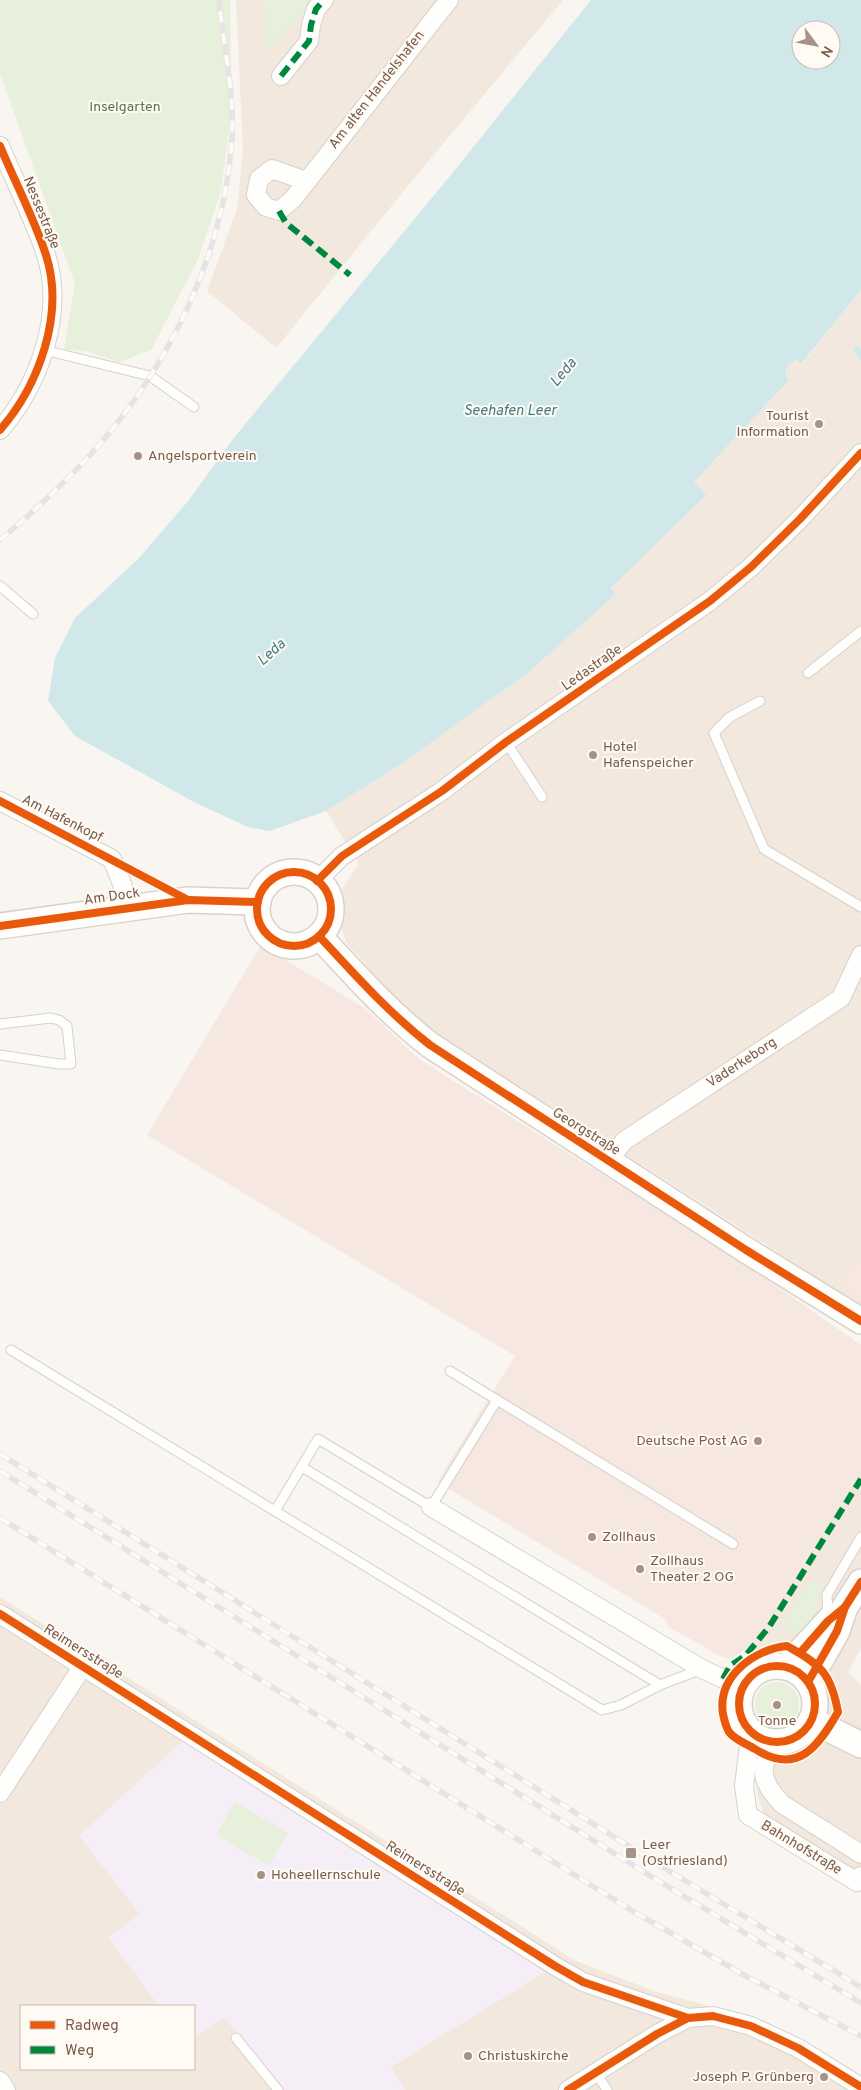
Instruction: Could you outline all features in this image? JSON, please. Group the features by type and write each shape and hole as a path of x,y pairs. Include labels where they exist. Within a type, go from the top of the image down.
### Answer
{"main road":[{"path":"300,873 317,880 326,890 331,908 327,926 319,936 307,944 300,945 279,943 268,935 260,923 258,909 258,902 266,886 281,875 300,873"},
{"name":"Am Dock","path":"0,926 188,900 258,902"},
{"name":"Georgstraße","path":"319,936 370,992 397,1018 430,1045 746,1250 861,1321"},
{"path":"786,1667 836,1614 861,1582"},
{"path":"808,1682 837,1632 836,1614"},
{"path":"773,1666 786,1667 801,1674 808,1682 815,1704 811,1720 799,1735 775,1749 766,1740 750,1739 740,1712 739,1700 743,1688 752,1676 758,1671 773,1666"},
{"path":"811,1720 861,1745"}],"street":[{"path":"281,76 309,41 316,9 324,0"},
{"name":"Am alten Handelshafen","path":"306,181 449,0"},
{"name":"Nessestraße","path":"0,146 46,256 51,286 51,313 44,350 35,374 22,398 0,430"},
{"name":"Ledastraße","path":"317,880 342,856 442,791 506,742 710,601 751,567 800,519 861,453"},
{"name":"Am Hafenkopf","path":"0,801 112,859 122,884 127,908"},
{"name":"Vaderkeborg","path":"608,1161 624,1142 840,998 861,954"},
{"path":"431,1507 702,1669 743,1688"},
{"name":"Reimersstraße","path":"0,1614 583,1982 688,2018 713,2016 750,2026 798,2048 861,2087"},
{"path":"0,1794 83,1666"},
{"name":"Bahnhofstraße","path":"750,1739 744,1786 748,1814 860,1880"},
{"name":"Bahnhofstraße","path":"775,1749 764,1763 764,1776 772,1795 782,1804 861,1854"},
{"path":"568,2090 657,2034 688,2018"},
{"path":"0,2081 6,2090"}],"lane":[{"path":"44,350 150,376 194,407"},
{"path":"0,586 33,614"},
{"path":"808,673 861,631"},
{"path":"760,700 730,717 714,733 764,849 861,907"},
{"path":"506,742 542,797"},
{"path":"0,1024 51,1018 59,1020 68,1026 71,1064 0,1055"},
{"path":"11,1350 602,1710 621,1705 660,1686 702,1669"},
{"path":"450,1371 733,1544"},
{"path":"275,1511 318,1439 431,1507 497,1400"},
{"path":"302,1467 660,1686"},
{"path":"836,1614 827,1595 861,1537"},
{"path":"236,2038 278,2090"},
{"path":"596,2073 607,2090"}],"shaded area":[{"path":"236,0 563,0 406,188 276,348 207,291 237,209 243,150"},
{"path":"861,290 861,1255 838,1281 861,1299 861,1306 409,1015 346,942 340,922 342,889 359,864 326,811 400,765 529,672 616,594 611,588 705,495 694,482 789,380 785,371 788,364 794,360 803,363"},
{"path":"261,945 366,1009 420,1060 739,1260 861,1345 861,1469 765,1626 748,1648 730,1659 720,1656 669,1627 665,1619 437,1482 515,1356 147,1135"},
{"path":"861,1255 861,1299 838,1281"},
{"path":"861,1469 861,1648 848,1672 861,1685 861,1879 784,1830 763,1812 758,1797 755,1773 769,1745 788,1744 804,1736 813,1726 820,1710 819,1693 814,1679 800,1665 781,1657 762,1659 748,1648 765,1626"},
{"path":"0,1597 576,1961 657,1992 742,2015 861,2090 0,2090"},
{"name":"Hoheellernschule","path":"190,1734 555,1966 391,2067 406,2090 279,2090 224,2017 195,2037 195,2005 158,2005 108,1937 140,1914 79,1836"}],"green space":[{"name":"Inselgarten","path":"0,0 230,0 232,109 221,191 198,259 151,350 119,362 85,351 64,349 75,284 0,73"},
{"path":"263,0 312,0 267,54"},
{"path":"823,1582 824,1585 818,1600 816,1616 803,1638 781,1625 808,1583"},
{"path":"773,1682 781,1682 793,1688 799,1704 793,1720 781,1726 773,1726 761,1720 755,1708 755,1700 761,1688"},
{"path":"235,1802 288,1833 269,1866 216,1835"}],"water":[{"name":"Seehafen Leer","path":"591,0 861,0 861,290 802,363 796,360 788,364 785,373 789,380 694,482 706,495 611,588 616,594 529,672 400,765 326,811 270,831 248,827 194,802 75,736 48,701 55,658 75,618 139,558 189,500 233,439 463,160"}],"waterway":[{"path":"857,349 861,356"}],"railway":[{"path":"0,540 69,477 119,421 167,348 187,308 204,267 217,225 227,182 232,139 232,104 219,0"},
{"path":"0,1454 664,1868 861,1987"},
{"path":"0,1471 657,1880 861,2003"},
{"path":"0,1518 636,1913 744,1975 861,2036"}],"marked path":[{"path":"281,76 309,41 316,9 324,0"},
{"path":"279,211 286,223 350,275"},
{"path":"723,1679 730,1666 746,1655 769,1627 861,1479"}],"cycle path":[{"path":"0,146 46,255 51,278 52,301 45,348 37,370 14,412 0,430"},
{"path":"317,881 342,856 442,791 506,742 710,601 751,567 800,519 861,453"},
{"path":"0,801 188,900"},
{"path":"294,872 308,875 320,883 328,895 331,909 328,923 320,935 308,943 294,946 280,943 268,935 260,923 257,909 260,895 268,883 280,875 294,872"},
{"path":"0,926 188,900 258,902"},
{"path":"319,936 386,1007 430,1045 746,1250 861,1321"},
{"path":"808,1682 837,1631 845,1607 861,1582"},
{"path":"800,1653 828,1621 845,1607"},
{"path":"0,1614 583,1982 688,2018 713,2016 751,2026 798,2048 861,2087"},
{"path":"787,1646 808,1659 823,1672 832,1688 838,1712 822,1736 805,1754 783,1760 770,1757 741,1742 732,1735 724,1718 723,1700 726,1688 732,1677 741,1667 763,1653 787,1646"},
{"path":"777,1666 791,1669 804,1677 812,1690 815,1704 812,1718 804,1731 791,1739 777,1742 763,1739 750,1731 742,1718 739,1704 742,1690 750,1677 763,1669 777,1666"},
{"path":"568,2090 657,2034 688,2018"}],"place":[{"name":"Tourist Information","path":"819,424"},
{"name":"Angelsportverein","path":"138,456"},
{"name":"Hotel Hafenspeicher","path":"593,755"},
{"name":"Deutsche Post AG","path":"758,1441"},
{"name":"Zollhaus","path":"592,1537"},
{"name":"Zollhaus Theater 2 OG","path":"640,1569"},
{"name":"Tonne","path":"777,1705"},
{"name":"Leer (Ostfriesland)","path":"631,1853"},
{"name":"Hoheellernschule","path":"261,1875"},
{"name":"Christuskirche","path":"468,2056"},
{"name":"Joseph P. Grünberg","path":"824,2077"}],"water label":[{"name":"Leda","path":"564,373"},
{"name":"Leda","path":"272,653"}]}
